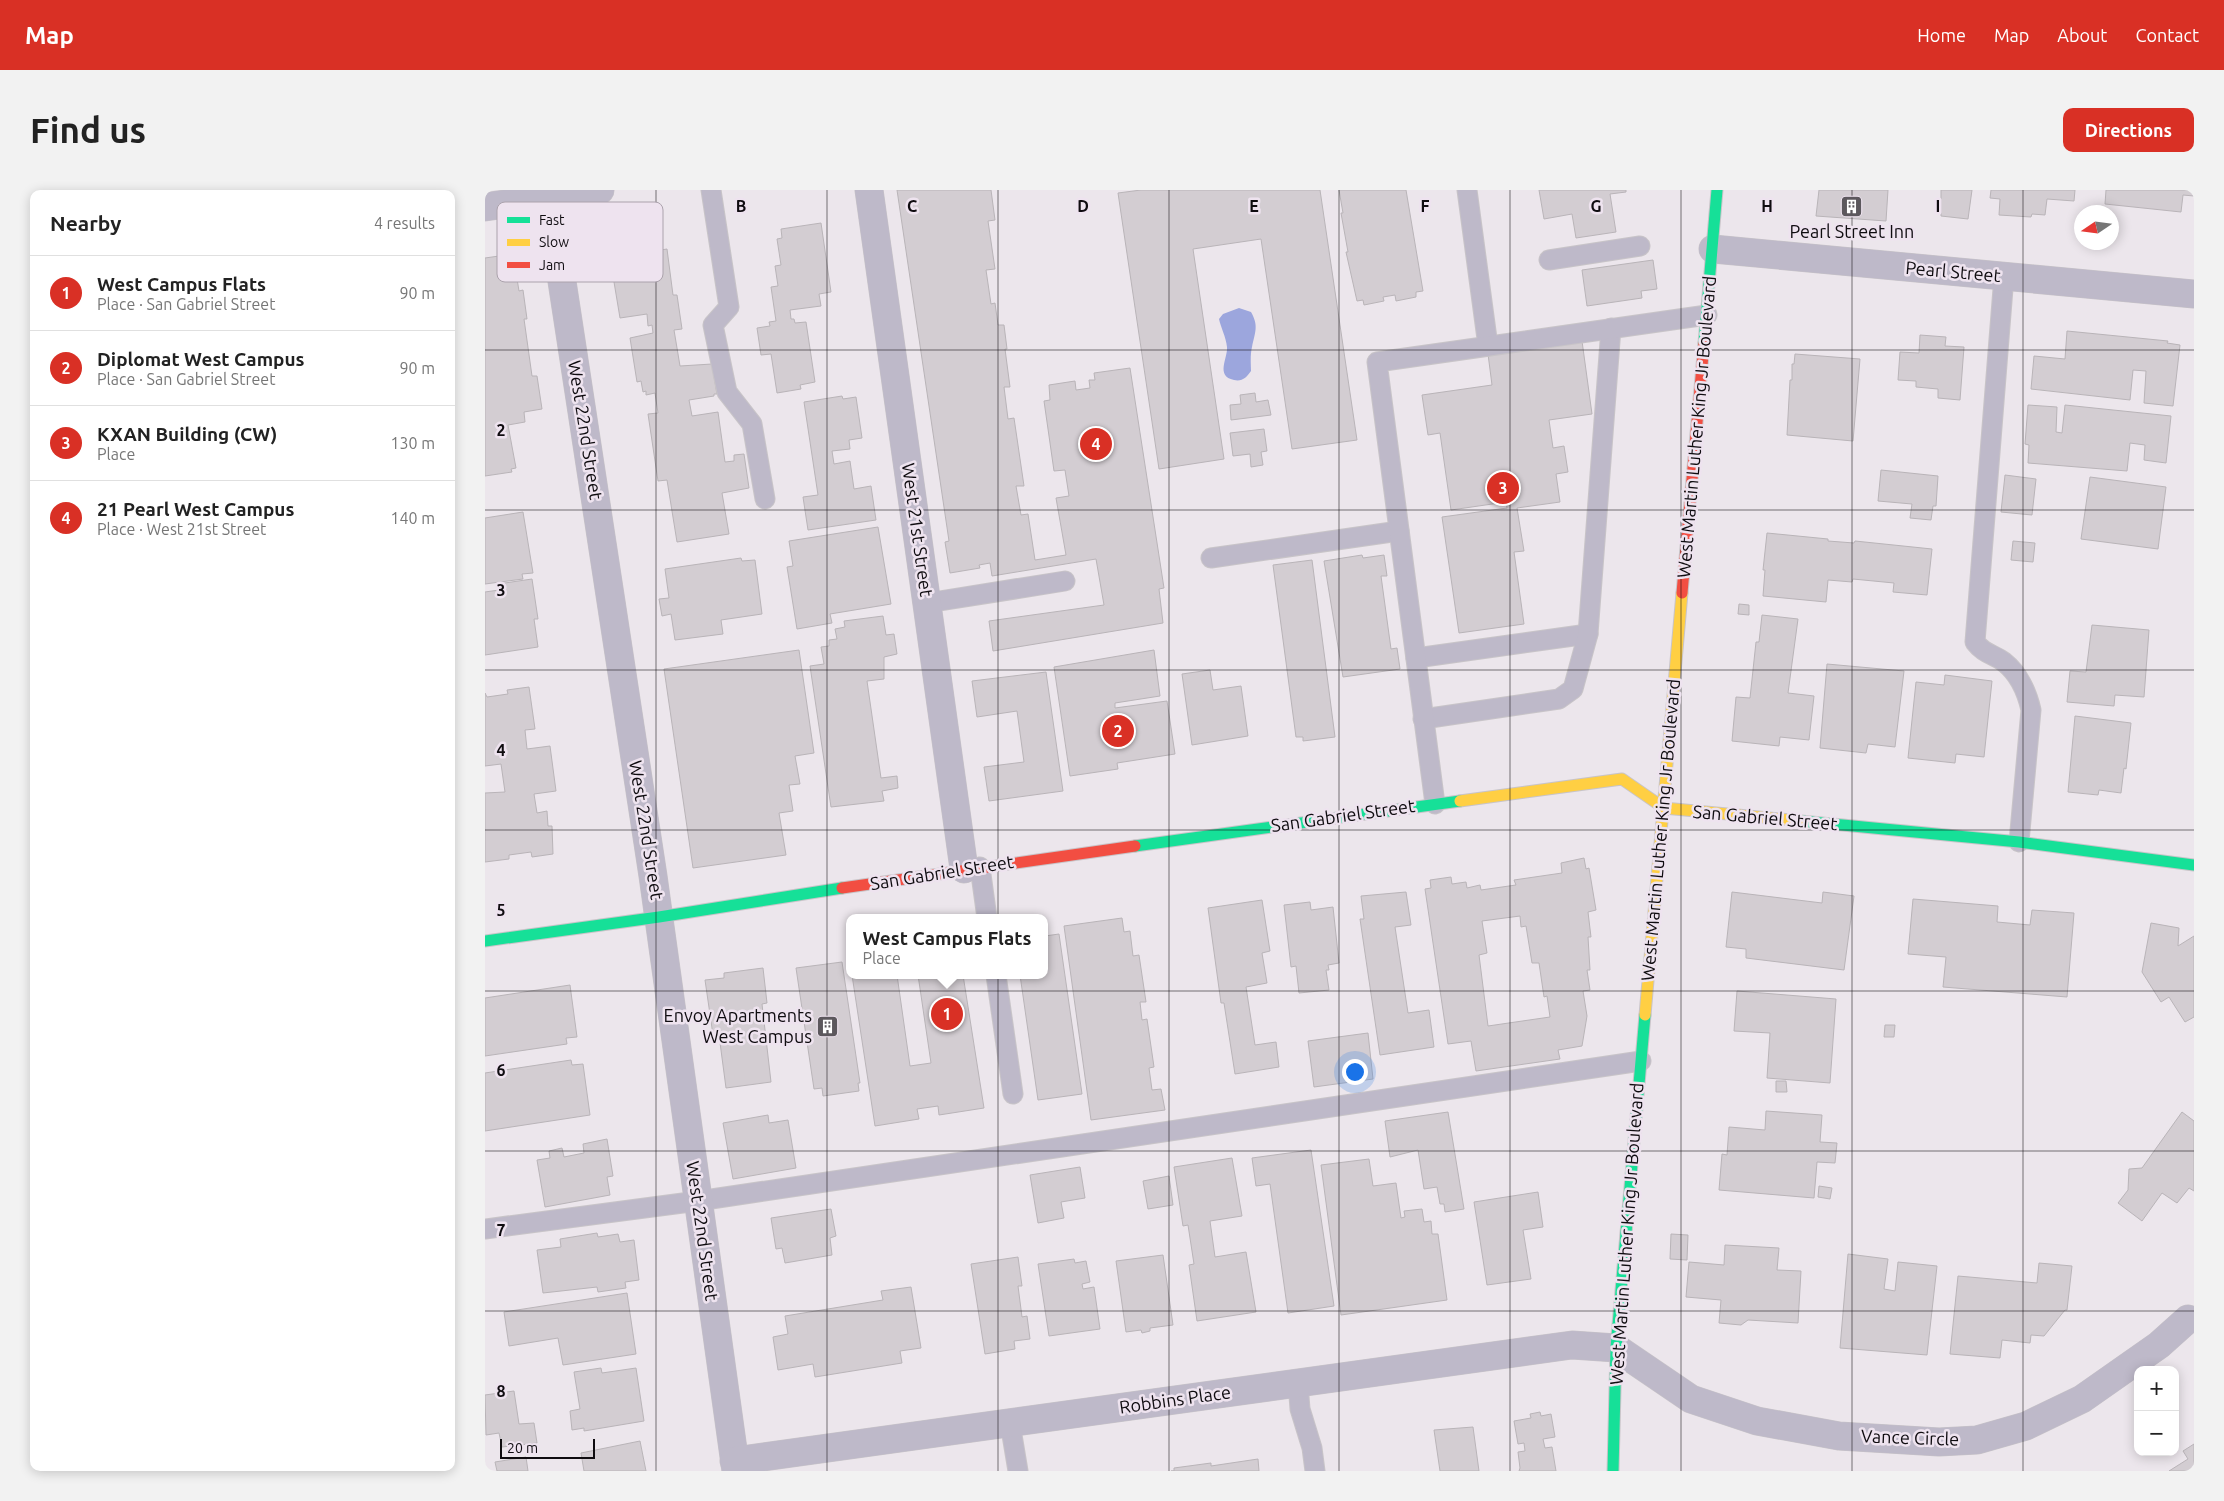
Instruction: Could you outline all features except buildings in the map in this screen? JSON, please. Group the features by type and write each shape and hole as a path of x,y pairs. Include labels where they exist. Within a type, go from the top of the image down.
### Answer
{"street":[{"path":"509,202 548,194 600,190"},
{"name":"West 21st Street","path":"869,190 927,603 972,868"},
{"name":"West Martin Luther King Jr Boulevard","path":"1613,1471 1616,1348 1717,190"},
{"name":"Pearl Street","path":"1713,249 2194,294"},
{"name":"West 22nd Street","path":"562,282 659,917 735,1466"},
{"name":"San Gabriel Street","path":"485,941 659,917 972,868 1622,779 1664,808 2019,842 2194,864"},
{"name":"Vance Circle","path":"1616,1348 1691,1398 1757,1421 1839,1436 1939,1442 1977,1440 2026,1426 2082,1399 2159,1345 2187,1318"},
{"name":"Robbins Place","path":"735,1466 1010,1423 1572,1345 1616,1348"}],"lane":[{"path":"711,190 729,307 713,325 727,392 752,424 765,499"},
{"path":"1467,190 1488,346"},
{"path":"1549,260 1640,246"},
{"path":"2004,276 1975,642 1982,651 2003,661 2013,671 2027,693 2031,710 2019,842"},
{"path":"1435,804 1377,362 1707,315"},
{"path":"1423,719 1559,699 1573,689 1588,634 1611,328"},
{"path":"1211,558 1399,531"},
{"path":"927,603 1065,581"},
{"path":"1416,658 1588,634"},
{"path":"972,868 986,914"},
{"path":"997,979 1013,1094"},
{"path":"485,1229 698,1201 1641,1061"},
{"path":"1298,1383 1300,1409 1312,1448 1315,1471"},
{"path":"1010,1423 1018,1471"}],"water":[{"path":"1239,308 1251,312 1256,329 1251,353 1251,371 1244,378 1234,380 1228,378 1224,371 1227,347 1219,319 1223,314"}],"traffic: fast":[{"path":"1704,343 1717,190"},
{"path":"1135,846 1460,801"},
{"path":"1801,821 2019,842 2194,865"},
{"path":"485,941 659,917 842,888"},
{"path":"1613,1471 1616,1348 1645,1015"}],"traffic: slow":[{"path":"1645,1015 1682,593"},
{"path":"1460,801 1622,779 1664,808 1801,821"}],"traffic: jam":[{"path":"1682,593 1704,343"},
{"path":"842,888 1135,846"}],"place":[{"name":"Pearl Street Inn","path":"1852,207"},
{"name":"21 Pearl West Campus","path":"1096,444"},
{"name":"KXAN Building (CW)","path":"1503,488"},
{"name":"Diplomat West Campus","path":"1118,731"},
{"name":"West Campus Flats","path":"947,1014"},
{"name":"Envoy Apartments West Campus","path":"828,1026"}]}
